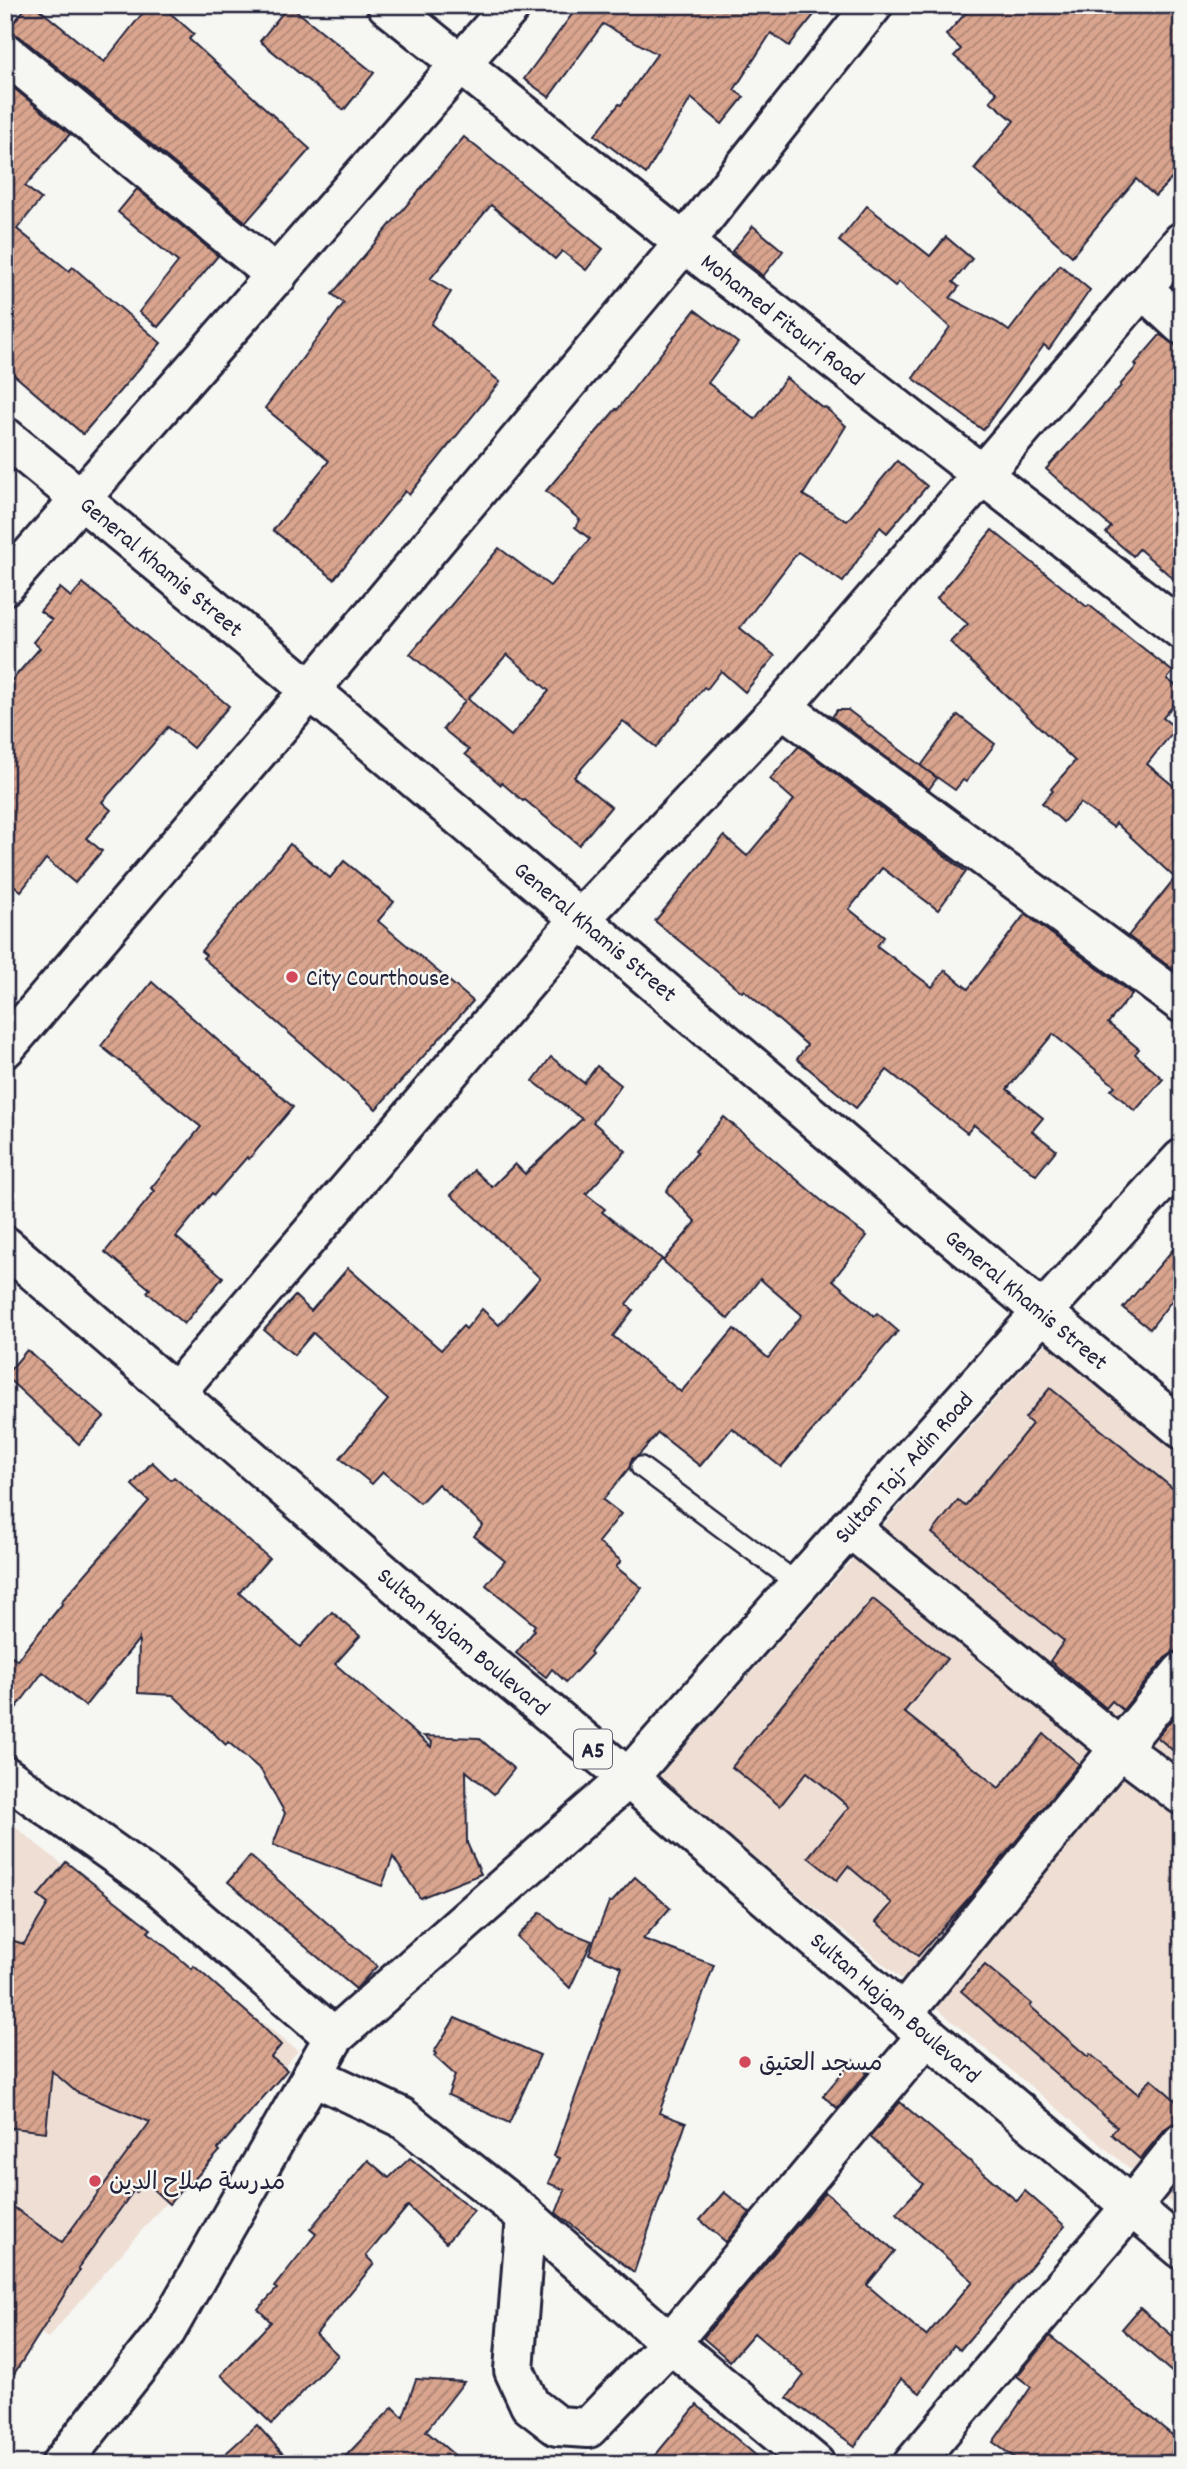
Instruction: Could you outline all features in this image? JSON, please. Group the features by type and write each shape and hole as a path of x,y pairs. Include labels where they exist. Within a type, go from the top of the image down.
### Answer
{"main road":[{"name":"Mohamed Fitouri Road","path":"387,5 684,243 1182,630"},
{"path":"5,585 512,5"},
{"path":"5,1048 312,689 684,243 873,5"},
{"path":"5,53 277,276"},
{"path":"175,1393 581,918 782,707 1182,242"},
{"path":"1142,288 1182,325"},
{"name":"General Khamis Street","path":"5,437 312,689 1041,1312 1182,1429"},
{"path":"782,707 1182,1003"},
{"name":"Sultan Taj- Adin Road","path":"61,2464 166,2331 334,2037 628,1779 1041,1312 1182,1159"},
{"name":"Sultan Hajam Boulevard","path":"5,1246 427,1611 1182,2249"},
{"path":"849,1527 1121,1749 1182,1795"},
{"path":"526,2216 514,2370 530,2405 556,2426 587,2428 670,2343 915,2025 982,1915 1182,1672"},
{"path":"5,1776 157,1884 334,2037"},
{"path":"312,2075 401,2118 526,2216 670,2343 815,2464"},
{"path":"913,2464 1182,2143"}],"lane":[{"path":"641,1467 799,1584"}],"shaded area":[{"path":"1056,1332 1182,1438 1182,2212 658,1777"},
{"name":"مدرسة صلاح الدين","path":"5,1819 298,2051 48,2338 5,2310"}],"building":[{"path":"28,5 34,5 104,62 149,5 161,5 194,34 189,39 310,149 246,222 19,36 6,32"},
{"path":"289,5 374,73 344,110 260,41"},
{"path":"570,5 822,5 789,46 771,33 734,90 744,97 722,124 691,98 646,174 595,135 619,104 621,105 657,54 603,24 549,97 524,79 576,9"},
{"path":"973,5 1182,5 1182,168 1155,196 1136,179 1072,256 974,169 1014,121 990,101 997,93 954,56 961,49 946,35"},
{"path":"5,81 70,134 25,186 41,199 17,229 69,271 73,267 161,343 83,434 5,367"},
{"path":"464,137 603,249 586,270 562,251 555,259 491,205 430,279 451,292 431,324 500,382 409,495 405,491 334,579 273,530 329,461 265,408 344,303 332,294"},
{"path":"137,189 218,256 158,327 139,312 178,262 118,212"},
{"path":"867,206 930,256 946,237 972,259 953,282 959,287 950,298 1009,331 1060,265 1090,290 1049,349 1044,345 983,430 913,378 950,327 899,282 895,286 839,241"},
{"path":"753,226 783,251 763,276 732,251"},
{"path":"695,310 738,343 708,383 755,419 786,378 846,426 803,495 847,521 897,461 927,486 887,533 880,527 843,582 798,552 740,628 775,656 745,692 721,671 707,689 704,687 656,747 623,721 574,777 611,807 579,845 465,754 469,750 443,729 465,701 410,654 499,548 550,586 590,539 575,527 580,520 546,491 617,410","holes":["507,654 549,691 511,736 468,699"]},
{"path":"1160,335 1182,349 1182,586 1139,549 1133,556 1106,533 1111,527 1046,469 1121,386 1137,366 1135,364"},
{"path":"992,530 1173,672 1167,679 1182,690 1182,694 1163,718 1176,728 1147,764 1182,793 1182,976 1128,936 1175,878 1116,823 1113,827 1080,803 1063,822 1042,803 1075,761 950,642 968,624 937,598"},
{"path":"83,583 229,706 193,748 168,727 102,802 111,810 86,838 102,851 75,883 46,859 21,891 5,878 5,688 40,648 33,642 52,620 40,611 60,588 71,597"},
{"path":"837,710 848,710 937,778 929,789 832,717"},
{"path":"958,715 995,744 966,782 963,780 955,790 921,766"},
{"path":"799,746 966,872 938,910 882,868 849,909 884,937 877,946 932,987 945,970 968,989 1025,914 1132,994 1108,1023 1139,1049 1135,1054 1163,1079 1135,1111 1111,1090 1115,1086 1053,1034 1007,1089 1043,1118 1032,1131 1056,1150 1036,1175 974,1125 967,1133 887,1070 856,1108 797,1059 807,1045 744,990 742,992 655,921 724,836 747,856 794,800 770,779"},
{"name":"City Courthouse","path":"290,844 330,878 344,861 394,902 378,921 473,1001 376,1109 203,958 206,955 201,951"},
{"path":"152,982 293,1107 249,1159 247,1157 214,1195 212,1193 176,1237 223,1277 184,1324 147,1292 150,1289 105,1252 155,1191 151,1188 201,1127 101,1046"},
{"path":"551,1057 584,1083 597,1066 621,1085 593,1122 626,1151 586,1194 605,1209 602,1212 662,1259 626,1304 633,1310 613,1336 681,1392 734,1329 768,1358 802,1315 760,1279 728,1319 663,1261 696,1222 666,1191 724,1117 830,1208 867,1236 833,1280 874,1316 877,1313 898,1331 781,1467 732,1428 700,1466 658,1433 639,1455 632,1459 629,1468 603,1500 621,1514 598,1542 621,1561 616,1567 642,1588 590,1652 592,1654 566,1682 552,1669 546,1677 516,1653 535,1630 535,1625 486,1585 505,1561 474,1536 483,1525 438,1484 420,1503 383,1472 372,1484 340,1458 388,1400 313,1333 294,1355 264,1330 295,1296 311,1311 348,1268 441,1350 463,1326 466,1329 482,1309 499,1325 540,1278 451,1195 474,1170 492,1187 515,1164 525,1174 582,1119 533,1081"},
{"path":"1182,1239 1182,1287 1150,1329 1123,1308"},
{"path":"27,1350 104,1417 79,1444 5,1376"},
{"path":"1050,1388 1182,1496 1182,1651 1174,1652 1165,1658 1123,1710 1112,1701 1106,1708 1050,1661 1064,1641 932,1533 958,1500 965,1506 1032,1424 1025,1418"},
{"path":"152,1462 171,1480 174,1477 269,1558 239,1593 300,1647 332,1612 360,1636 335,1664 431,1747 432,1742 424,1736 479,1738 514,1769 494,1794 466,1771 467,1843 481,1874 420,1898 393,1857 382,1886 273,1845 285,1813 261,1770 228,1742 226,1745 173,1695 138,1693 139,1639 85,1706 43,1672 5,1723 5,1651 17,1660 63,1603 61,1602 149,1501 132,1485"},
{"path":"873,1599 947,1659 904,1712 999,1788 1044,1734 1079,1764 918,1956 876,1922 892,1903 848,1866 837,1880 808,1857 849,1807 807,1772 780,1806 732,1767"},
{"path":"1182,1707 1182,1758 1157,1737"},
{"path":"250,1856 377,1966 356,1989 228,1882"},
{"name":"مدرسة صلاح الدين","path":"66,1862 151,1929 148,1932 192,1969 194,1966 259,2023 281,2045 271,2057 287,2070 218,2149 220,2151 169,2204 144,2181 136,2192 134,2190 78,2268 80,2270 5,2388 5,2201 62,2242 150,2122 76,2092 52,2071 46,2132 5,2127 5,1965 11,1940 24,1944 48,1904 38,1896"},
{"path":"635,1877 670,1908 643,1939 714,1965 659,2113 686,2123 634,2272 556,2213 565,2190 548,2183 559,2158 554,2156 622,1967 589,1954 609,1902"},
{"path":"541,1912 559,1928 592,1941 570,1988 517,1937"},
{"path":"985,1965 1032,2004 1030,2006 1088,2057 1090,2054 1138,2094 1151,2079 1182,2106 1182,2122 1173,2123 1165,2129 1140,2159 1111,2134 1117,2127 961,1991"},
{"path":"455,2018 540,2055 509,2123 448,2095 455,2075 434,2056 434,2052"},
{"path":"853,2060 867,2073 837,2108 823,2096"},
{"path":"900,2102 1017,2201 1025,2191 1065,2226 960,2350 954,2345 920,2393 901,2379 855,2446 787,2398 804,2375 754,2333 730,2361 703,2338 825,2192 895,2251 867,2285 926,2336 973,2281 896,2213 923,2184 870,2137"},
{"path":"410,2158 474,2211 446,2243 408,2206 366,2256 374,2264 316,2334 338,2355 272,2424 221,2375 271,2322 258,2309 277,2289 274,2287 316,2234 310,2229 368,2160 389,2178"},
{"path":"724,2192 750,2213 726,2242 700,2220"},
{"path":"1140,2308 1182,2344 1182,2381 1122,2329"},
{"path":"1050,2336 1182,2443 1182,2464 1023,2464 993,2442 1031,2387 1017,2376"},
{"path":"416,2379 464,2382 426,2431 465,2464 338,2464 393,2407 403,2417"},
{"path":"697,2405 766,2464 648,2464"},
{"path":"257,2425 292,2464 214,2464"}],"place":[{"name":"City Courthouse","path":"292,977"},
{"name":"مسجد العتيق","path":"745,2062"},
{"name":"مدرسة صلاح الدين","path":"95,2181"}]}
